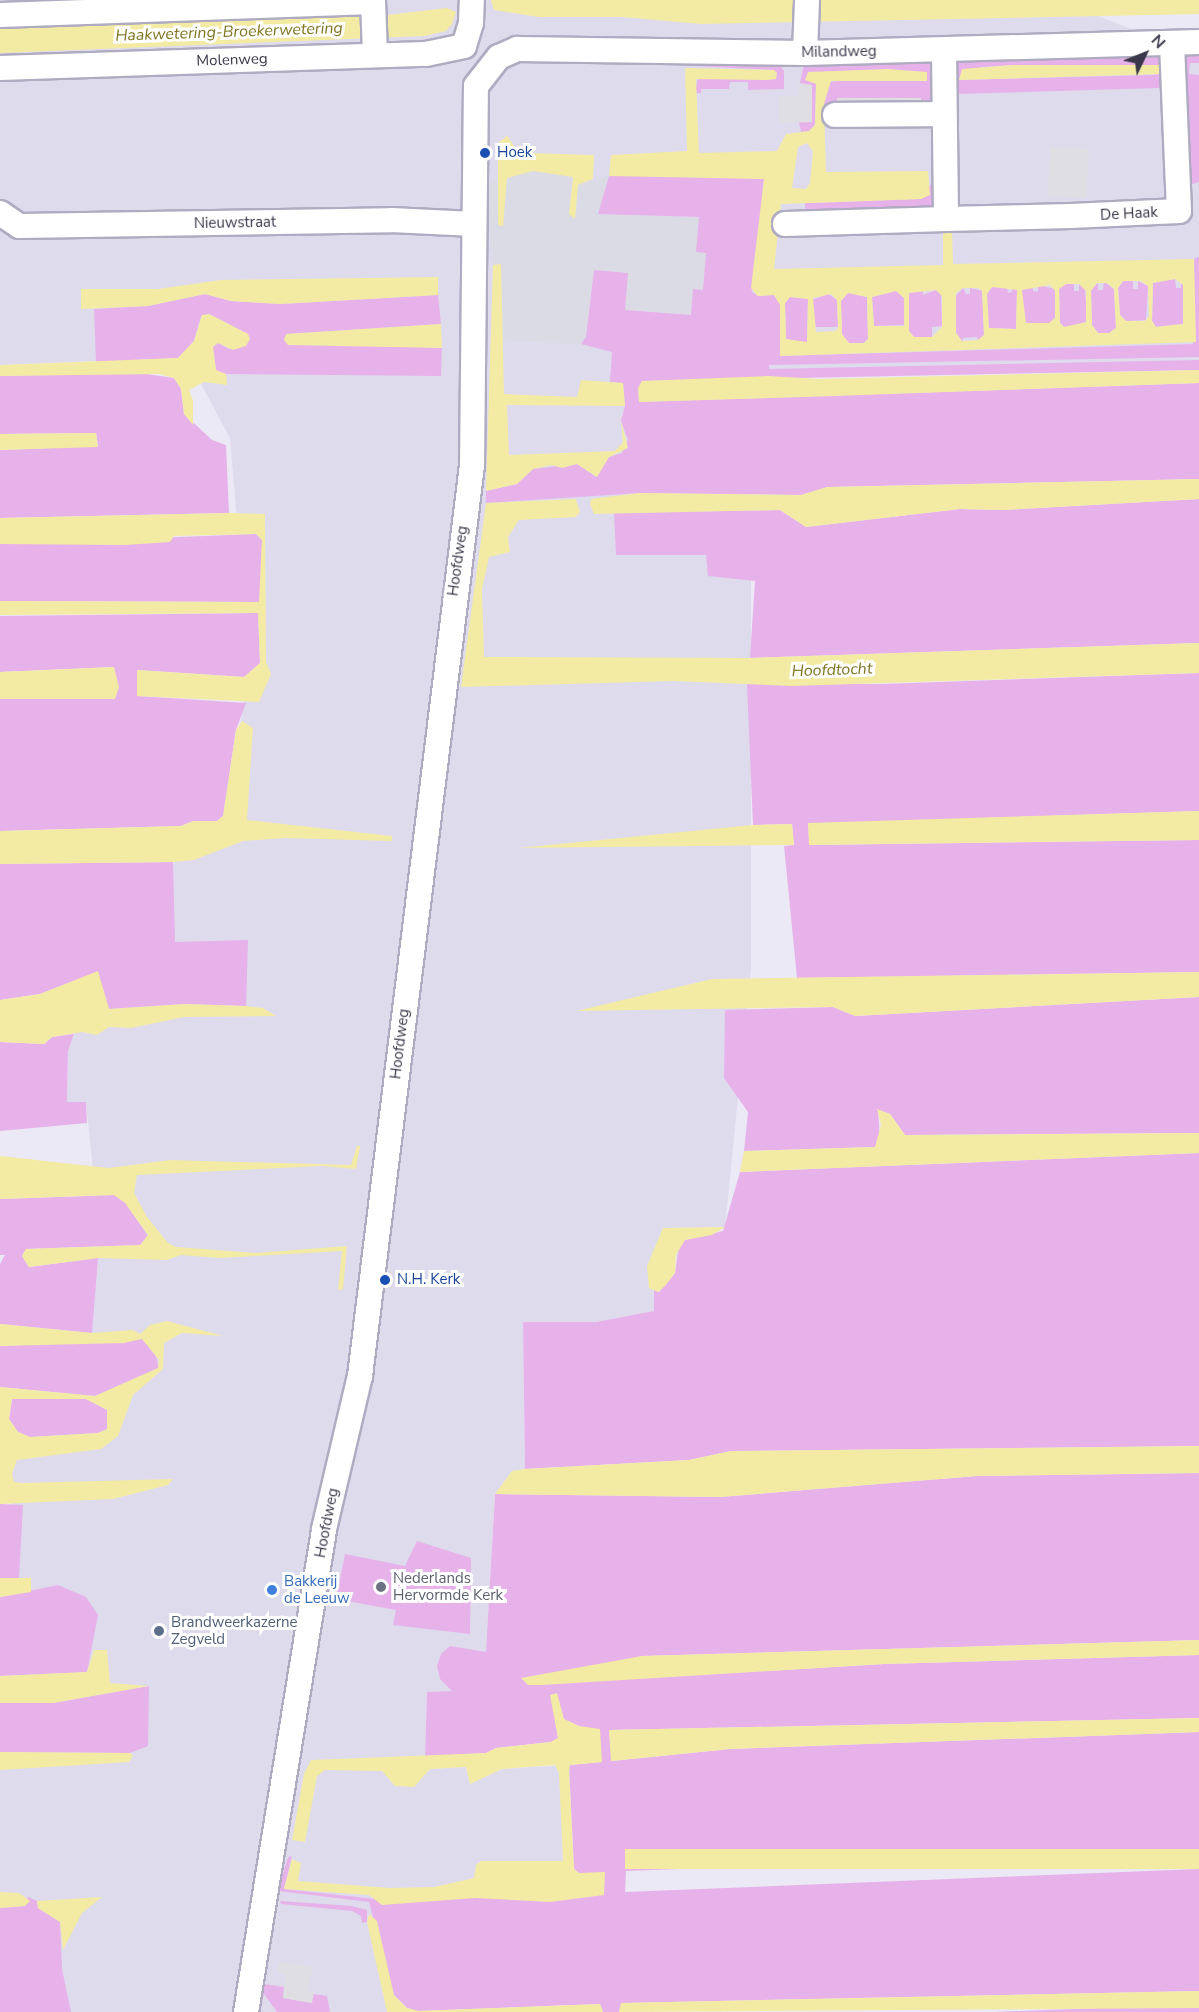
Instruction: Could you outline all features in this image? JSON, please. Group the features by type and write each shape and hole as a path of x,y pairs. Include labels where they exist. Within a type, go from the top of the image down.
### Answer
{"street":[{"path":"471,0 471,23 464,46 486,69"},
{"path":"805,53 807,0"},
{"path":"0,15 373,4 374,52"},
{"name":"Milandweg","path":"486,69 499,57 517,49 805,53 1199,42"},
{"name":"De Haak","path":"785,224 1179,211 1172,43"},
{"name":"Molenweg","path":"0,68 374,52 426,54 464,46"},
{"path":"944,50 946,219"},
{"name":"Hoofdweg","path":"246,2012 324,1529 360,1376 472,465 476,86 486,69"},
{"path":"835,115 943,114"},
{"name":"Nieuwstraat","path":"0,213 19,226 392,220 474,224"}],"shaded area":[{"path":"0,0 1058,0 1199,56 1199,365 751,376 751,968 725,1227 663,1228 649,1288 654,1290 654,1311 596,1322 523,1322 525,1469 512,1472 495,1494 486,1653 451,1646 452,1691 427,1692 425,1757 415,1785 430,1769 466,1767 470,1784 502,1769 569,1765 574,1869 394,1995 387,2012 0,2012 0,1644 19,1553 7,1469 100,1240 86,1102 67,1102 68,1051 74,1034 171,946 156,890 234,770 249,664 230,438 180,345 118,360 0,365"},
{"path":"1199,50 1199,63 1190,63 1189,74 1199,75 1199,182 1189,185 1187,95 1180,94 1184,56"},
{"path":"1161,55 1168,85 1159,88 955,94 949,66 959,58","holes":["1159,65 1160,74 1152,75 960,80 983,67"]},
{"path":"926,60 933,66 934,103 921,110 921,98 837,99 832,125 826,125 824,104 829,82 927,72 808,72 816,84 815,125 809,131 801,132 799,122 811,122 812,85 800,83 804,64"},
{"path":"597,61 777,61 784,71 784,89 748,90 748,82 730,82 729,89 701,89 701,93 695,93 698,77 776,79 774,70"},
{"path":"799,84 812,85 812,122 779,123 779,96 799,96"},
{"path":"837,98 921,98 921,110 837,110"},
{"path":"1050,147 1089,149 1086,198 1047,196"},
{"path":"533,171 573,177 569,210 574,219 578,185 609,176 598,214 699,217 696,251 706,252 703,290 691,315 625,310 594,270 585,337 581,344 501,341 501,265 493,265 484,182"},
{"path":"609,176 764,179 752,292 758,296 774,295 781,306 780,356 1193,344 1194,259 1199,257 1199,357 769,365 769,369 1199,360 1199,370 642,381 638,388 639,402 1199,383 1199,479 828,487 801,495 640,493 486,503 486,491 517,484 533,469 577,464 596,477 609,457 622,453 628,440 621,421 625,406 623,383 610,382 612,352 581,344 586,337 594,270 628,273 625,310 691,315 693,289 703,290 706,253 696,252 699,217 598,214"},
{"path":"931,184 938,184 936,208 805,218 805,203 921,199"},
{"path":"1175,279 1176,288 1181,288 1181,282 1183,285 1183,324 1156,327 1152,321 1153,283"},
{"path":"1123,281 1133,281 1133,289 1138,289 1138,281 1148,286 1146,320 1126,321 1120,315 1118,288"},
{"path":"1104,282 1114,289 1116,328 1109,333 1098,333 1092,325 1091,289 1098,283 1098,290 1103,290"},
{"path":"1066,284 1074,284 1074,291 1079,291 1079,284 1085,289 1087,320 1081,326 1064,327 1060,323 1059,289"},
{"path":"1038,285 1055,289 1056,316 1050,323 1028,324 1022,318 1022,290 1033,286 1033,291 1038,292"},
{"path":"992,287 1007,287 1008,293 1012,292 1012,288 1017,290 1016,329 988,328 987,294"},
{"path":"963,288 966,294 970,294 970,288 982,291 984,335 978,340 977,337 963,338 962,341 956,333 955,297"},
{"path":"914,290 923,290 923,295 936,290 941,294 942,326 932,327 932,337 914,337 909,331 908,295"},
{"path":"896,291 904,298 904,325 874,326 872,297"},
{"path":"848,293 867,297 868,339 864,343 849,343 842,334 841,301"},
{"path":"205,294 231,301 280,304 438,295 441,324 286,334 364,344 442,348 441,376 226,374 216,371 213,347 218,343 229,349 248,334 209,314 201,316 194,341 178,358 96,362 94,309 148,306"},
{"path":"828,294 837,300 838,327 816,327 816,332 812,300"},
{"path":"790,297 808,299 807,342 791,343 786,339 785,303"},
{"path":"140,373 174,378 181,389 184,414 212,440 226,445 229,513 0,518 0,450 98,446 96,433 0,434 0,376"},
{"path":"1199,499 1199,643 750,658 755,581 708,576 706,555 616,555 614,513 780,510 806,527 960,509 1004,510"},
{"path":"256,534 262,540 260,602 0,601 0,544"},
{"path":"258,613 260,663 244,677 137,670 138,696 246,703 236,730 223,816 217,821 193,821 181,826 0,831 0,699 115,699 114,667 0,672 0,616"},
{"path":"1199,673 1199,811 808,824 810,845 1199,840 1199,972 797,978 784,846 794,845 792,824 753,825 747,684 883,684"},
{"path":"173,862 175,942 248,940 246,1006 185,1004 109,1009 97,972 40,994 0,1000 0,864"},
{"path":"1199,997 1199,1133 905,1135 890,1114 878,1110 880,1139 875,1147 744,1151 748,1112 724,1078 725,1010 833,1007 855,1016"},
{"path":"74,1034 68,1051 67,1102 86,1102 87,1123 0,1131 0,1042 44,1044 52,1037"},
{"path":"1199,1153 1199,1446 731,1451 689,1460 525,1469 523,1322 596,1322 654,1311 654,1290 659,1292 675,1273 679,1245 685,1240 723,1231 740,1172"},
{"path":"114,1195 125,1202 148,1236 141,1245 26,1249 22,1256 29,1267 98,1258 92,1333 0,1324 0,1264 5,1255 0,1255 0,1199"},
{"path":"143,1339 154,1349 159,1368 95,1396 0,1387 0,1346"},
{"path":"12,1399 86,1399 107,1410 107,1429 98,1433 30,1437 18,1432 9,1419"},
{"path":"1199,1473 1199,1640 642,1656 528,1685 884,1664 1199,1655 1199,1718 609,1730 612,1761 730,1749 1199,1732 1199,1849 626,1871 625,1892 1199,1869 1199,1991 622,2003 619,2012 603,2012 600,2004 418,2011 407,2008 394,1995 369,1902 278,1891 288,1857 292,1856 284,1889 375,1899 579,1873 574,1869 569,1765 602,1762 579,1726 563,1719 556,1694 551,1695 558,1738 551,1742 496,1748 486,1753 425,1757 427,1692 452,1691 440,1679 437,1666 441,1654 450,1646 486,1652 495,1494 720,1497 977,1476"},
{"path":"0,1504 23,1505 19,1578 0,1578"},
{"path":"417,1541 471,1558 470,1634 393,1625 396,1610 336,1599 345,1554 405,1566"},
{"path":"58,1585 86,1597 98,1615 87,1672 0,1676 0,1597"},
{"path":"149,1686 148,1746 130,1753 0,1752 0,1703 53,1703"},
{"path":"28,1897 37,1901 38,1908 60,1922 62,1969 71,2012 0,2012 0,1908 25,1906"},
{"path":"280,1901 352,1906 367,1910 367,1922 362,1923 361,1916 352,1911 281,1904"},
{"path":"279,1961 313,1967 308,1991 314,1992 312,2003 283,1998 286,1975 277,1972"},
{"path":"257,1983 284,1987 283,1998 311,2003 313,1994 327,1996 330,2012 277,2012 264,1994 260,2012 252,2012"},
{"path":"1147,2006 1199,2008 1199,2012 995,2012"}],"water":[{"path":"491,0 1199,0 1199,14 701,24 622,17 539,17 494,10"},
{"name":"Haakwetering-Broekerwetering","path":"447,8 456,12 452,24 446,31 425,36 0,53 0,24 359,11 387,15"},
{"path":"1013,65 1159,65 1161,74 959,80 962,69"},
{"path":"685,68 774,70 777,73 776,79 768,80 696,79 699,153 777,151 786,134 809,131 815,125 816,84 805,80 808,72 888,69 927,72 927,81 831,81 824,104 826,172 928,171 930,195 921,199 781,204 774,269 943,265 943,231 952,231 953,264 1194,259 1196,342 780,356 780,305 774,295 758,296 751,288 764,179 609,176 611,155 687,151","holes":["807,143 813,151 810,183 806,189 792,188 798,147","1175,279 1183,285 1183,324 1156,327 1152,321 1153,283","1123,281 1141,281 1148,286 1149,316 1145,321 1126,321 1120,315 1118,288","1097,283 1107,283 1114,289 1116,328 1109,333 1098,333 1092,325 1091,291","1066,284 1079,284 1086,291 1086,322 1064,327 1060,323 1059,289","1050,285 1055,291 1055,318 1049,323 1026,323 1022,290","992,287 1017,290 1016,329 989,328 987,294","963,288 978,288 982,291 984,335 978,340 962,341 956,333 956,293","936,290 942,296 942,327 932,337 914,337 909,331 909,293","896,291 904,298 904,326 874,326 872,297","848,293 867,297 868,339 864,343 849,343 842,334 841,301","831,294 837,300 838,327 836,331 816,332 813,298","790,297 808,299 807,342 786,339 785,303"]},
{"path":"507,136 517,150 527,153 594,155 593,179 578,185 575,219 569,214 573,177 533,171 507,178 503,226 498,225 498,143"},
{"path":"501,264 504,394 577,397 581,380 623,383 625,406 507,405 509,455 615,451 623,442 621,421 628,448 609,457 597,477 577,464 562,468 552,465 533,469 517,484 486,491 493,265"},
{"path":"438,277 438,295 280,304 231,301 205,294 148,306 81,309 81,289 158,289 221,280"},
{"path":"209,314 248,334 250,339 246,346 233,350 218,343 213,347 216,370 226,374 227,385 204,382 189,390 193,401 193,425 184,414 181,389 174,378 159,374 0,376 0,365 178,358 194,341 202,315"},
{"path":"441,324 442,348 288,345 284,340 286,334"},
{"path":"1199,370 1199,383 805,397 639,402 638,388 642,381 768,376 819,379"},
{"path":"96,433 98,447 0,450 0,434"},
{"path":"1199,479 1199,499 1004,510 960,509 806,527 780,510 594,514 590,504 591,499 640,493 801,495 827,487"},
{"name":"Hoofdtocht","path":"576,499 580,512 576,517 519,520 508,537 510,552 489,557 482,589 484,657 750,658 1199,643 1199,673 792,686 672,681 461,687 486,503"},
{"path":"265,514 266,662 271,674 259,702 137,696 137,670 244,677 260,663 258,613 0,615 0,601 259,602 262,540 256,534 174,536 170,542 125,545 0,544 0,518"},
{"path":"114,667 119,687 115,699 0,699 0,672"},
{"path":"242,721 253,728 247,820 392,836 392,841 285,838 243,841 194,860 173,862 0,864 0,831 181,826 193,821 217,821 223,816 236,730"},
{"path":"1199,811 1199,840 809,845 808,823"},
{"path":"792,824 794,845 518,848 753,825"},
{"path":"98,971 109,1009 185,1004 246,1006 263,1008 276,1016 184,1017 131,1028 109,1027 97,1035 82,1032 52,1037 44,1044 0,1042 0,1000 40,994"},
{"path":"1199,972 1199,997 855,1016 833,1007 576,1011 712,979"},
{"path":"877,1109 890,1114 905,1135 1199,1133 1199,1153 740,1172 744,1151 875,1147 881,1125"},
{"path":"357,1146 360,1146 356,1169 322,1166 137,1175 134,1193 147,1217 168,1243 176,1247 256,1253 347,1246 343,1289 338,1290 342,1251 219,1258 181,1255 167,1260 98,1258 29,1267 22,1256 26,1249 140,1245 148,1235 125,1203 114,1195 0,1199 0,1156 109,1168 170,1160 351,1165"},
{"path":"725,1227 712,1235 685,1240 676,1255 675,1273 658,1292 649,1288 647,1266 663,1228"},
{"path":"167,1321 223,1336 182,1333 164,1343 163,1369 133,1395 118,1436 101,1449 17,1460 12,1474 14,1482 23,1483 173,1479 168,1485 113,1499 0,1504 0,1387 95,1396 158,1368 159,1360 142,1339 124,1343 0,1346 0,1324 92,1333 133,1330 140,1334 150,1325","holes":["12,1399 86,1399 107,1410 107,1429 98,1433 30,1437 18,1432 9,1419"]},
{"path":"1199,1446 1199,1473 977,1476 720,1497 495,1494 512,1471 689,1460 731,1451"},
{"path":"0,1578 31,1578 31,1592 0,1597"},
{"path":"1199,1640 1199,1655 884,1664 542,1685 528,1685 521,1678 642,1656"},
{"path":"94,1650 107,1650 110,1683 149,1686 53,1703 0,1703 0,1676 87,1672"},
{"path":"557,1693 564,1719 579,1726 600,1729 602,1762 570,1765 569,1771 574,1869 579,1873 605,1872 604,1895 550,1902 475,1898 382,1905 369,1895 284,1889 292,1859 301,1863 298,1881 390,1888 434,1887 474,1878 476,1865 481,1861 563,1861 559,1773 555,1765 502,1769 470,1784 466,1767 430,1769 414,1787 395,1786 382,1771 325,1770 317,1776 305,1842 292,1840 304,1774 311,1760 486,1753 496,1748 551,1742 558,1738 550,1695"},
{"path":"1199,1718 1199,1732 730,1749 611,1761 609,1730"},
{"path":"0,1752 130,1753 133,1756 129,1762 0,1770"},
{"path":"625,1849 1199,1849 1199,1869 625,1869"},
{"path":"0,1892 19,1893 30,1901 25,1906 0,1908"},
{"path":"102,1897 82,1913 63,1950 60,1922 38,1908 37,1901"},
{"path":"369,1914 377,1921 394,1995 407,2008 418,2011 600,2004 603,2012 387,2012 367,1922"},
{"path":"1199,1991 1199,2008 619,2012 621,2003"}],"place":[{"name":"Hoek","path":"485,153"},
{"name":"N.H. Kerk","path":"385,1280"},
{"name":"Nederlands Hervormde Kerk","path":"381,1587"},
{"name":"Bakkerij de Leeuw","path":"272,1590"},
{"name":"Brandweerkazerne Zegveld","path":"159,1631"}]}
